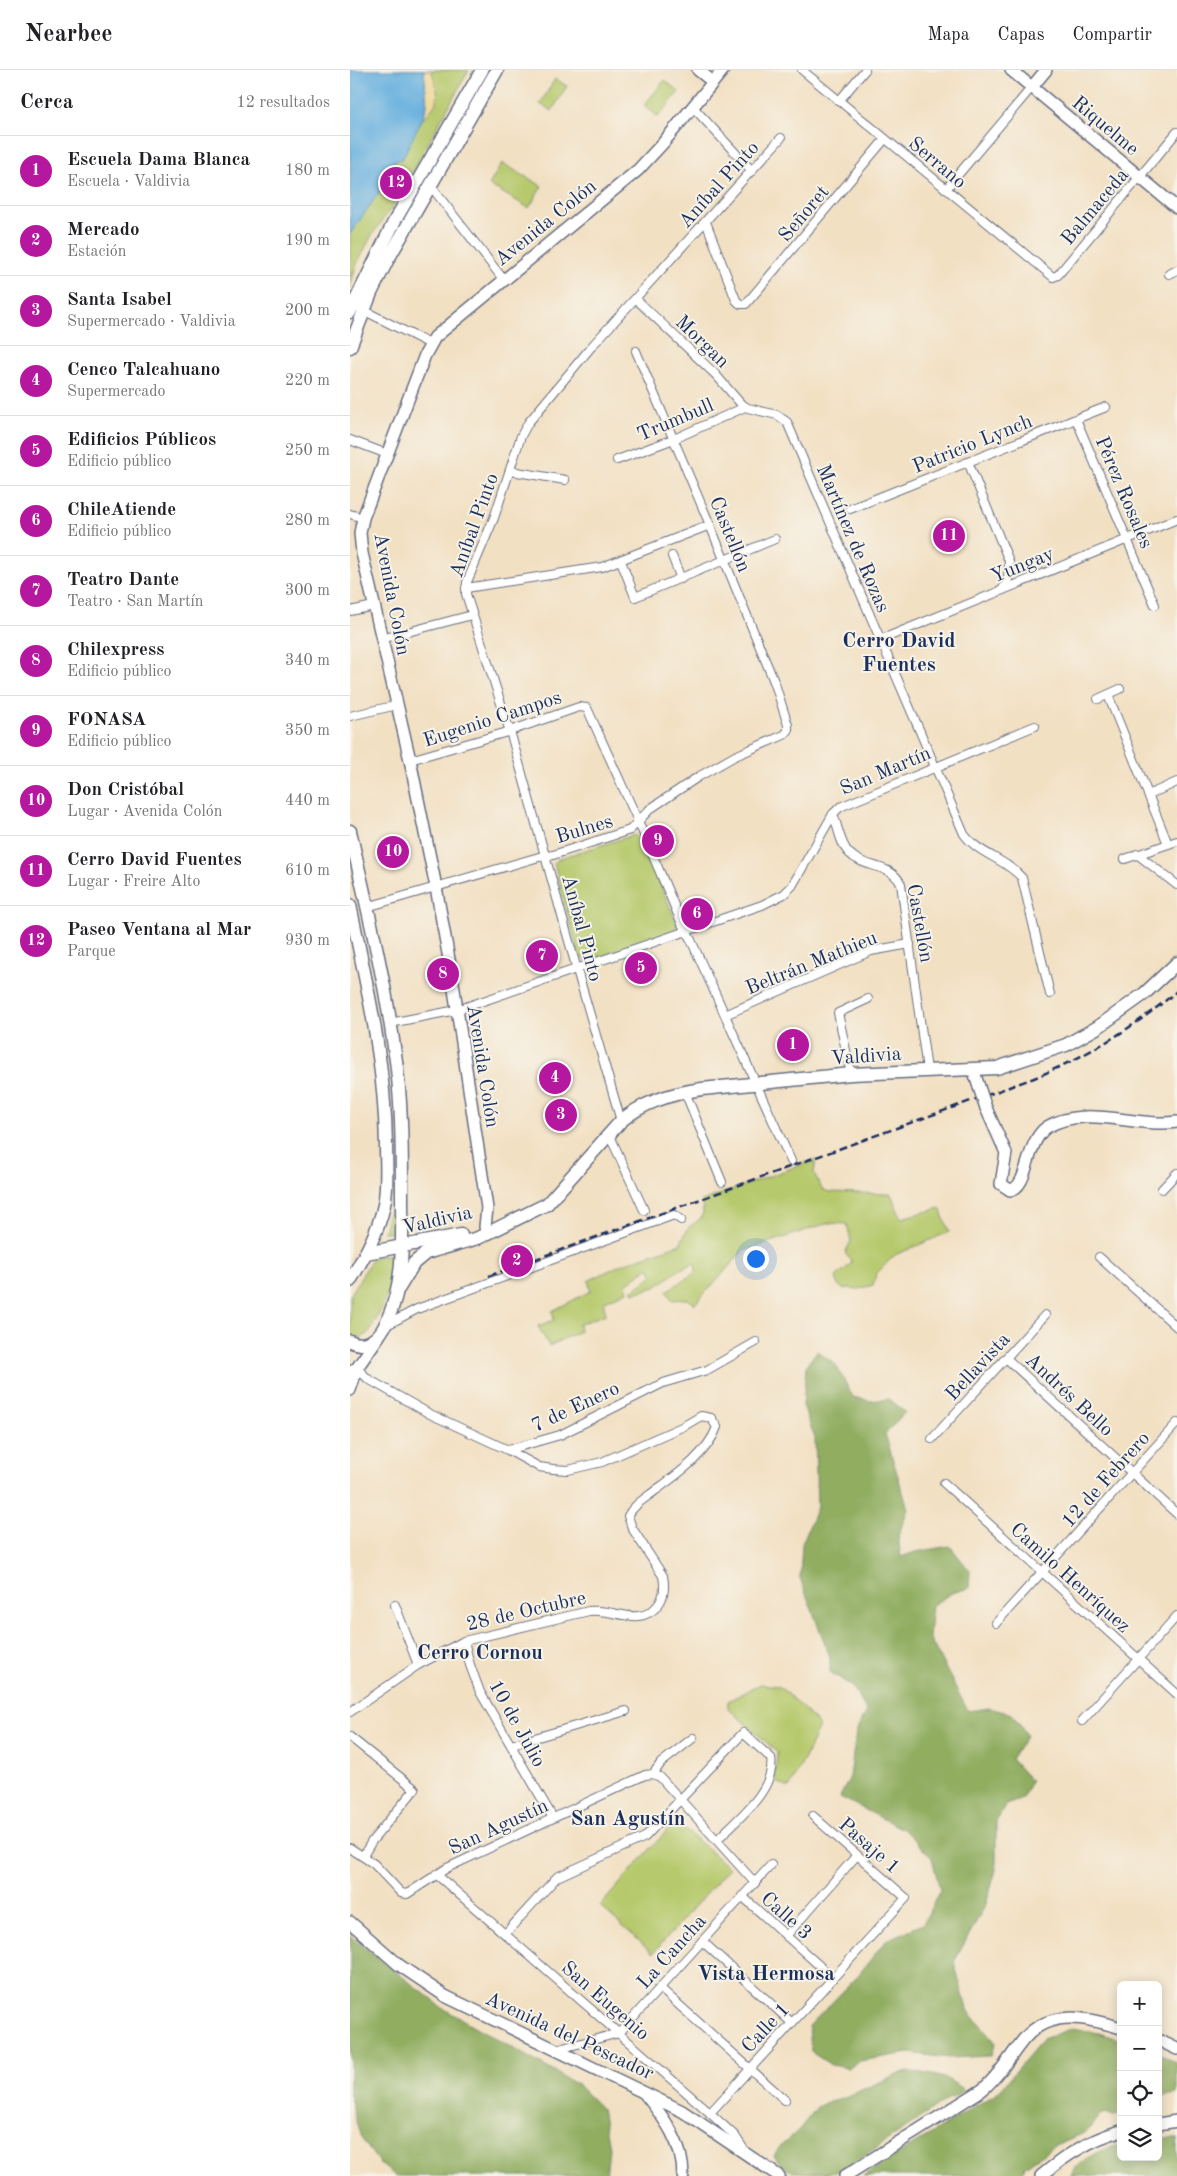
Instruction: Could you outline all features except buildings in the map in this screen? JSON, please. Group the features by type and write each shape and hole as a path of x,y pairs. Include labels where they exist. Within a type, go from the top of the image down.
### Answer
{"main road":[{"path":"350,347 355,309 394,222 482,70"},
{"path":"355,309 383,270 497,70"},
{"path":"698,70 713,82"},
{"name":"Avenida Colón","path":"484,1232 488,1213 457,1010 436,888 410,760 361,545 360,533 363,518 430,344 445,327 623,183 651,157 723,70"},
{"name":"Riquelme","path":"1011,70 1177,208"},
{"path":"1032,87 1046,70"},
{"path":"350,831 390,1023 400,1103 402,1246 399,1288 392,1308 383,1330 353,1371 350,1390"},
{"path":"350,905 373,1015 382,1082 386,1185 381,1216 366,1253 350,1281"},
{"path":"353,919 358,912 367,907"},
{"name":"Valdivia","path":"399,1288 414,1263 426,1253 484,1232 541,1208 553,1199 622,1121 641,1108 685,1092 757,1083 851,1074 926,1070 987,1070 1006,1066 1075,1040 1125,1009 1153,987 1177,963"},
{"path":"373,1015 390,1023"},
{"path":"973,1069 986,1108 1005,1148 1006,1158 1002,1184 1010,1190 1016,1188 1022,1181 1030,1152 1036,1139 1042,1131 1052,1125 1085,1117 1153,1123 1177,1122"},
{"name":"Valdivia","path":"366,1253 484,1232"},
{"path":"350,1341 362,1344 372,1341 383,1330"},
{"name":"Avenida del Pescador","path":"350,1922 385,1954 428,1985 463,2006 682,2110 779,2176"},
{"path":"845,2176 982,2090 1001,2071 1025,2038 1045,2023 1060,2018 1078,2018 1117,2027"},
{"path":"1162,2042 1177,2049"},
{"path":"643,2091 672,2132 680,2152 682,2176"},
{"path":"1162,2123 1177,2121"},
{"path":"1162,2131 1177,2128"},
{"path":"1041,2176 1074,2151 1117,2133"},
{"path":"1092,2142 1117,2137"}],"street":[{"name":"Serrano","path":"802,70 1055,277"},
{"path":"839,101 865,70"},
{"path":"946,189 1032,87"},
{"path":"693,107 752,171"},
{"name":"Balmaceda","path":"1055,277 1177,132"},
{"name":"Aníbal Pinto","path":"622,1121 510,731 472,614 466,588 494,518 521,436 528,423 586,353 781,138"},
{"name":"Señoret","path":"706,222 736,300 743,304 750,300 886,139"},
{"path":"430,185 503,279"},
{"path":"1169,274 1177,270"},
{"name":"Morgan","path":"636,299 700,359 745,406"},
{"path":"355,309 430,344"},
{"name":"Castellón","path":"636,351 775,684 788,725 788,731"},
{"name":"Trumbull","path":"618,460 674,439 745,406"},
{"name":"Martínez de Rozas","path":"745,406 777,415 787,422 934,767 967,839 1015,871 1022,878 1050,994"},
{"name":"Patricio Lynch","path":"850,509 1106,407"},
{"name":"Pérez Rosales","path":"1076,419 1155,606"},
{"path":"350,440 387,454"},
{"path":"968,462 1009,561 1008,580 1004,589 1001,590"},
{"path":"510,471 564,480"},
{"path":"350,514 363,518"},
{"name":"Yungay","path":"880,640 1177,519"},
{"path":"466,588 588,570 621,561 710,525"},
{"path":"621,561 635,597 776,539"},
{"path":"672,556 681,579"},
{"path":"350,611 374,606"},
{"path":"381,639 472,614"},
{"path":"1098,700 1120,689"},
{"path":"1108,695 1168,844"},
{"path":"350,716 397,705"},
{"name":"Eugenio Campos","path":"410,760 585,707 639,823"},
{"name":"San Martín","path":"390,1023 457,1010 756,908 788,891 833,814 842,806 1035,726"},
{"name":"Bulnes","path":"367,907 630,830 650,810 698,777 723,762 784,735 788,731"},
{"path":"1148,795 1177,782"},
{"name":"Castellón","path":"833,814 845,847 850,854 859,861 889,871 899,881 902,888 926,1070"},
{"path":"639,823 686,932 792,1161"},
{"path":"1124,859 1177,841"},
{"path":"1138,854 1177,885"},
{"name":"Beltrán Mathieu","path":"725,1015 871,951 910,944"},
{"path":"851,1074 838,1015 840,1012 868,999"},
{"path":"685,1092 722,1182"},
{"path":"610,1134 644,1210"},
{"path":"1162,1189 1177,1173"},
{"path":"383,1330 417,1310 674,1215 681,1220"},
{"path":"1100,1257 1177,1327"},
{"path":"392,1308 417,1310"},
{"name":"Bellavista","path":"932,1439 1045,1316"},
{"name":"7 de Enero","path":"508,1450 540,1442 568,1431 663,1383 707,1370 756,1342"},
{"name":"Andrés Bello","path":"1006,1358 1177,1514"},
{"path":"353,1371 430,1414 508,1450"},
{"name":"28 de Octubre","path":"350,1712 418,1664 464,1640 588,1611 604,1610 639,1617 651,1612 663,1597 663,1576 632,1528 628,1516 637,1504 678,1474 696,1456 714,1436 717,1427 711,1418 701,1416 684,1426 602,1462 568,1470 539,1467 508,1450"},
{"name":"12 de Febrero","path":"996,1623 1177,1423"},
{"name":"Camilo Henríquez","path":"944,1484 1177,1694"},
{"path":"395,1605 418,1664"},
{"path":"1082,1721 1177,1616"},
{"name":"10 de Julio","path":"464,1640 477,1685 552,1818"},
{"path":"511,1745 626,1711"},
{"path":"505,1934 557,1877 642,1839 743,1733 770,1755 772,1762 770,1777 761,1794 717,1840"},
{"path":"350,1737 415,1789 372,1841 363,1856"},
{"name":"San Agustín","path":"350,1848 381,1870 403,1894 409,1893 436,1874 552,1818 653,1774 661,1763 693,1738"},
{"path":"653,1774 660,1778 755,1882"},
{"name":"Pasaje 1","path":"813,1816 906,1898"},
{"path":"786,1936 857,1855"},
{"name":"La Cancha","path":"619,2033 771,1865"},
{"name":"San Eugenio","path":"436,1874 710,2113 735,2136 748,2156"},
{"name":"Calle 3","path":"742,1896 833,1978"},
{"name":"Calle 1","path":"710,2113 906,1898"},
{"path":"702,1941 792,2023"},
{"path":"660,1988 785,2100"},
{"path":"555,2050 619,2033"}],"green space":[{"path":"399,70 469,70 393,206 372,235 356,266 350,288 350,234 392,174 390,172 395,160 399,158 421,123"},
{"path":"555,79 567,86 552,111 540,104"},
{"path":"665,80 679,92 658,117 644,105"},
{"path":"502,163 542,186 529,208 489,185"},
{"path":"634,835 641,840 677,923 676,930 589,962 579,956 554,863 560,858"},
{"path":"816,1159 814,1173 822,1189 829,1192 891,1194 901,1218 940,1208 949,1232 895,1255 877,1273 873,1285 855,1290 850,1288 843,1289 838,1285 836,1277 852,1262 845,1253 851,1241 847,1224 828,1223 743,1251 695,1304 688,1299 672,1300 667,1291 696,1272 695,1263 680,1269 656,1287 634,1293 632,1291 653,1276 649,1267 626,1284 628,1291 603,1302 606,1314 579,1324 580,1331 549,1346 538,1326 554,1320 552,1311 591,1291 588,1281 620,1265 680,1244 688,1228 700,1219 703,1213 702,1201"},
{"path":"393,1188 395,1188 396,1236 392,1232 384,1232"},
{"path":"393,1254 391,1282 377,1318 366,1335 359,1338 350,1336 350,1296 373,1257"},
{"path":"817,1351 836,1365 853,1397 870,1401 889,1399 905,1412 885,1434 908,1509 898,1536 901,1557 915,1552 950,1546 970,1571 969,1588 952,1593 932,1605 929,1637 968,1711 989,1708 1012,1714 1027,1735 1011,1759 1031,1781 1022,1799 1006,1805 996,1822 996,1870 986,1904 954,1962 967,2009 996,2043 991,2056 949,2058 909,2053 860,2061 849,2068 831,2065 811,2052 809,2026 856,1978 886,1940 923,1924 940,1890 932,1858 903,1829 840,1797 850,1777 856,1732 866,1710 853,1687 830,1672 830,1657 800,1578 802,1544 817,1507 815,1438 803,1406 806,1366"},
{"path":"761,1684 779,1686 815,1720 819,1727 789,1788 775,1781 777,1752 728,1708 728,1701"},
{"path":"675,1821 729,1868 653,1953 600,1906"},
{"path":"350,1936 444,2009 579,2086 602,2109 609,2148 606,2176 396,2176 380,2164 361,2138 350,2101"},
{"path":"1073,2028 1117,2039 1117,2116 1106,2113 1099,2115 1091,2128 1082,2134 1055,2145 1025,2166 1022,2176 863,2176 998,2092 1043,2039"},
{"path":"1162,2055 1177,2064 1177,2094 1162,2096"},
{"path":"904,2072 943,2078 963,2089 957,2096 948,2099 843,2170 822,2173 790,2171 783,2167 774,2156 782,2145 798,2131 818,2106"},
{"path":"1162,2138 1177,2138 1177,2176 1071,2176 1085,2159 1117,2146 1117,2161 1162,2161"}],"sand":[{"path":"424,70 431,70 437,97 433,107 422,120 427,106"}],"water":[{"path":"350,70 424,70 427,106 402,159 394,161 390,170 392,174 350,234"}],"railway":[{"path":"489,1276 1034,1078 1091,1051 1127,1029 1177,991"}],"place":[{"name":"Paseo Ventana al Mar","path":"396,183"},
{"name":"Cerro David Fuentes","path":"949,536"},
{"name":"FONASA","path":"658,841"},
{"name":"Don Cristóbal","path":"393,852"},
{"name":"ChileAtiende","path":"697,914"},
{"name":"Teatro Dante","path":"542,956"},
{"name":"Edificios Públicos","path":"641,968"},
{"name":"Chilexpress","path":"443,974"},
{"name":"Escuela Dama Blanca","path":"793,1045"},
{"name":"Cenco Talcahuano","path":"555,1078"},
{"name":"Santa Isabel","path":"561,1115"},
{"name":"Mercado","path":"517,1261"}],"district":[{"name":"Cerro David Fuentes","path":"899,652"},
{"name":"Cerro Cornou","path":"480,1652"},
{"name":"San Agustín","path":"628,1818"},
{"name":"Vista Hermosa","path":"766,1973"}]}
